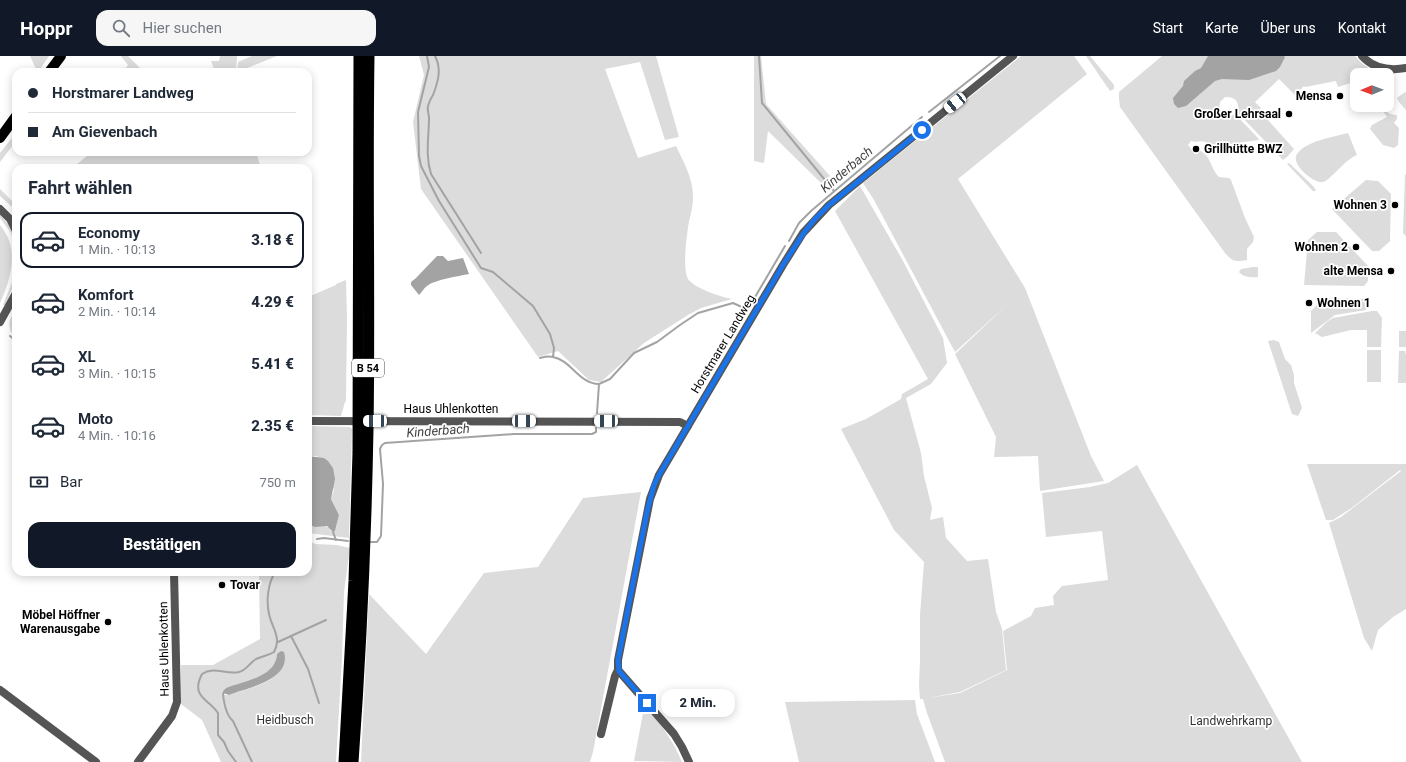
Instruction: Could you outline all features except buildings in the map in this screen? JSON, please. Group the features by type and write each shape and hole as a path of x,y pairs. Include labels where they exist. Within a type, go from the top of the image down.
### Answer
{"highway":[{"name":"B 54","path":"344,762 355,574 358,453 359,56"},
{"name":"B 54","path":"353,762 361,646 367,477 369,343 369,56"},
{"path":"340,762 346,729"}],"main road":[{"path":"52,68 61,56"},
{"path":"0,138 12,122"}],"street":[{"name":"Horstmarer Landweg","path":"601,734 615,676 618,670 618,660 650,499 659,475 783,265 814,220 840,196 1013,56"},
{"path":"1362,56 1374,66 1384,69 1406,68"},
{"path":"0,209 12,223"},
{"path":"0,322 12,303"},
{"name":"Haus Uhlenkotten","path":"312,421 680,422 688,426"},
{"name":"Haus Uhlenkotten","path":"138,762 175,710 177,702 174,576"},
{"path":"618,670 674,734 682,747 688,762"},
{"path":"0,690 96,762"}],"green space":[{"path":"30,56 49,56 41,68 36,68"},
{"path":"121,56 128,56 140,68 126,68 128,65"},
{"path":"220,56 237,56 236,68 214,68 211,61 219,61"},
{"path":"252,56 277,56 247,68 237,68 238,62"},
{"path":"419,56 656,56 679,137 665,140 640,62 605,69 638,158 676,146 688,171 693,190 693,197 688,227 685,267 688,279 702,289 732,299 701,308 688,315 644,343 601,382 589,380 558,351 538,357 421,189 413,122 424,75"},
{"path":"754,56 761,56 766,104 830,176 821,183 768,131 764,163 754,161"},
{"path":"1021,56 1074,56 1087,74 958,179 1025,288 1091,456 1104,481 1040,491 1038,456 994,457 996,437 955,354 1007,305 955,352 874,200 863,183"},
{"path":"1086,56 1090,56 1114,85 1114,89 1110,91"},
{"path":"1162,56 1355,56 1361,63 1369,68 1350,68 1350,83 1338,87 1336,81 1304,86 1295,95 1279,79 1255,102 1261,108 1259,110 1294,149 1283,160 1237,112 1238,103 1229,97 1225,97 1220,102 1221,112 1228,116 1235,114 1259,140 1207,147 1206,142 1191,141 1188,145 1192,150 1194,150 1194,154 1197,154 1198,150 1206,155 1219,177 1229,178 1231,180 1245,218 1254,237 1253,242 1247,249 1247,260 1237,261 1232,260 1225,253 1120,107 1119,92"},
{"path":"1405,92 1406,93 1406,110 1397,98"},
{"path":"1384,112 1397,115 1397,119 1394,123 1399,128 1398,145 1394,148 1383,145 1370,129 1372,125 1387,117"},
{"path":"1348,133 1357,155 1347,161 1330,178 1323,182 1319,182 1314,180 1300,167 1296,158 1297,154 1301,150 1320,140"},
{"path":"12,138 12,146 0,162 0,153"},
{"path":"87,156 257,156 260,164 77,164"},
{"path":"1289,163 1314,187 1316,191 1313,191 1287,164"},
{"path":"1405,174 1406,175 1406,236 1403,233"},
{"path":"1366,180 1378,181 1391,194 1390,241 1379,251 1372,251 1332,209"},
{"name":"Landwehrkamp","path":"860,186 903,261 943,338 947,363 931,384 906,398 921,453 924,476 932,508 930,520 943,517 946,538 967,561 988,559 996,612 1002,629 1006,670 960,692 928,698 960,693 1007,670 1003,631 1031,616 1035,608 1054,605 1053,596 1062,586 1108,580 1102,531 1046,537 1042,493 1090,487 1108,483 1137,465 1302,762 945,762 923,699 920,699 920,615 924,562 894,530 841,429 866,419 901,399 902,394 928,379 835,211"},
{"path":"0,189 12,201 12,207 0,196"},
{"path":"0,215 7,223 12,232 12,237 11,233 0,218"},
{"path":"0,225 10,244 12,264 0,303"},
{"path":"1317,232 1336,232 1368,266 1368,281 1364,286 1304,285 1308,240"},
{"path":"1258,267 1258,277 1248,277 1239,272 1241,269"},
{"path":"346,280 346,401 341,416 312,415 312,295"},
{"path":"12,282 12,288 5,306 3,305"},
{"path":"1324,298 1366,299 1366,310 1335,315 1311,333 1311,311"},
{"path":"1377,311 1382,318 1381,347 1367,347 1367,330 1351,330 1322,337 1315,333 1333,318"},
{"path":"12,316 12,333 9,323"},
{"path":"1399,331 1406,331 1406,347 1399,347"},
{"path":"1274,340 1279,342 1285,359 1291,365 1294,375 1294,383 1302,408 1298,416 1292,414 1268,341"},
{"path":"1367,350 1381,350 1381,382 1367,382"},
{"path":"1399,351 1405,351 1406,355 1406,383 1398,383"},
{"path":"312,426 350,427 352,429 349,538 312,533 312,508 325,526 331,531 335,531 339,515 331,499 334,490 317,456 312,456"},
{"path":"1307,464 1406,464 1406,609 1393,617 1378,630 1372,651 1364,638 1329,523 1341,517 1401,471 1400,470 1353,507 1333,520 1326,520"},
{"path":"641,492 590,762 361,762 369,594 426,654 484,573 538,567 583,498"},
{"name":"Heidbusch","path":"312,542 315,544 337,545 350,548 344,592 336,762 221,762 202,720 181,704 181,665 213,665 260,639 259,576 312,576","holes":["277,654 283,666 273,678 259,685 229,695 225,695 223,693 226,688 250,681 265,673 275,662"]},
{"path":"915,700 917,714 935,762 799,762 785,702"},
{"path":"644,708 660,723 675,747 682,762 634,761"}],"shaded area":[{"path":"1208,56 1285,57 1280,67 1276,71 1249,80 1222,79 1215,81 1186,106 1178,108 1174,104 1173,98 1183,86 1184,81 1195,71 1201,68"},
{"path":"437,256 443,256 448,261 463,258 469,274 447,278 430,284 419,295 411,285 411,282"},
{"path":"312,456 324,458 333,468 335,479 331,499 339,515 335,531 333,532 327,526 315,527 312,526"},
{"path":"281,651 284,652 285,662 281,670 275,676 256,686 229,695 223,693 226,688 258,677 265,673 271,668 275,662 277,654"}],"waterway":[{"path":"427,56 429,67 418,112 419,156 421,166 439,201 481,268 493,272 533,306 550,334 554,348 553,357"},
{"path":"435,56 439,71 438,80 428,108 429,167 431,174 481,253"},
{"path":"759,56 762,103 834,191"},
{"name":"Kinderbach","path":"929,112 1000,56"},
{"name":"Kinderbach","path":"789,241 799,223 811,211 922,117"},
{"name":"Kinderbach","path":"597,413 599,384 610,379 634,353 657,342 698,313 733,303 748,309 785,246"},
{"path":"540,358 553,357 559,359 565,362 586,380 599,384"},
{"name":"Kinderbach","path":"370,542 377,542 381,536 383,484 380,449 385,443 514,434 592,434 596,432 596,428"},
{"name":"Kinderbach","path":"333,532 336,540"},
{"name":"Kinderbach","path":"317,539 324,538 348,541"},
{"name":"Kinderbach","path":"236,762 218,735 218,713 199,693 199,682 202,674 211,671 239,672 244,670 256,659 274,652 277,638 268,609 269,587 273,576"},
{"path":"278,642 326,620"},
{"path":"291,636 308,669 319,703"},
{"path":"225,691 223,694 227,712 233,721 252,762"}],"place":[{"name":"Mensa","path":"1340,96"},
{"name":"Großer Lehrsaal","path":"1289,114"},
{"name":"Grillhütte BWZ","path":"1196,149"},
{"name":"Wohnen 3","path":"1395,205"},
{"name":"Wohnen 2","path":"1356,247"},
{"name":"alte Mensa","path":"1391,271"},
{"name":"Wohnen 1","path":"1309,303"},
{"name":"Tovar","path":"222,585"},
{"name":"Möbel Höffner Warenausgabe","path":"108,622"}],"route":[{"path":"647,703 621,675 617,665 647,512 654,485 783,265 803,234 829,205 922,130"}]}
